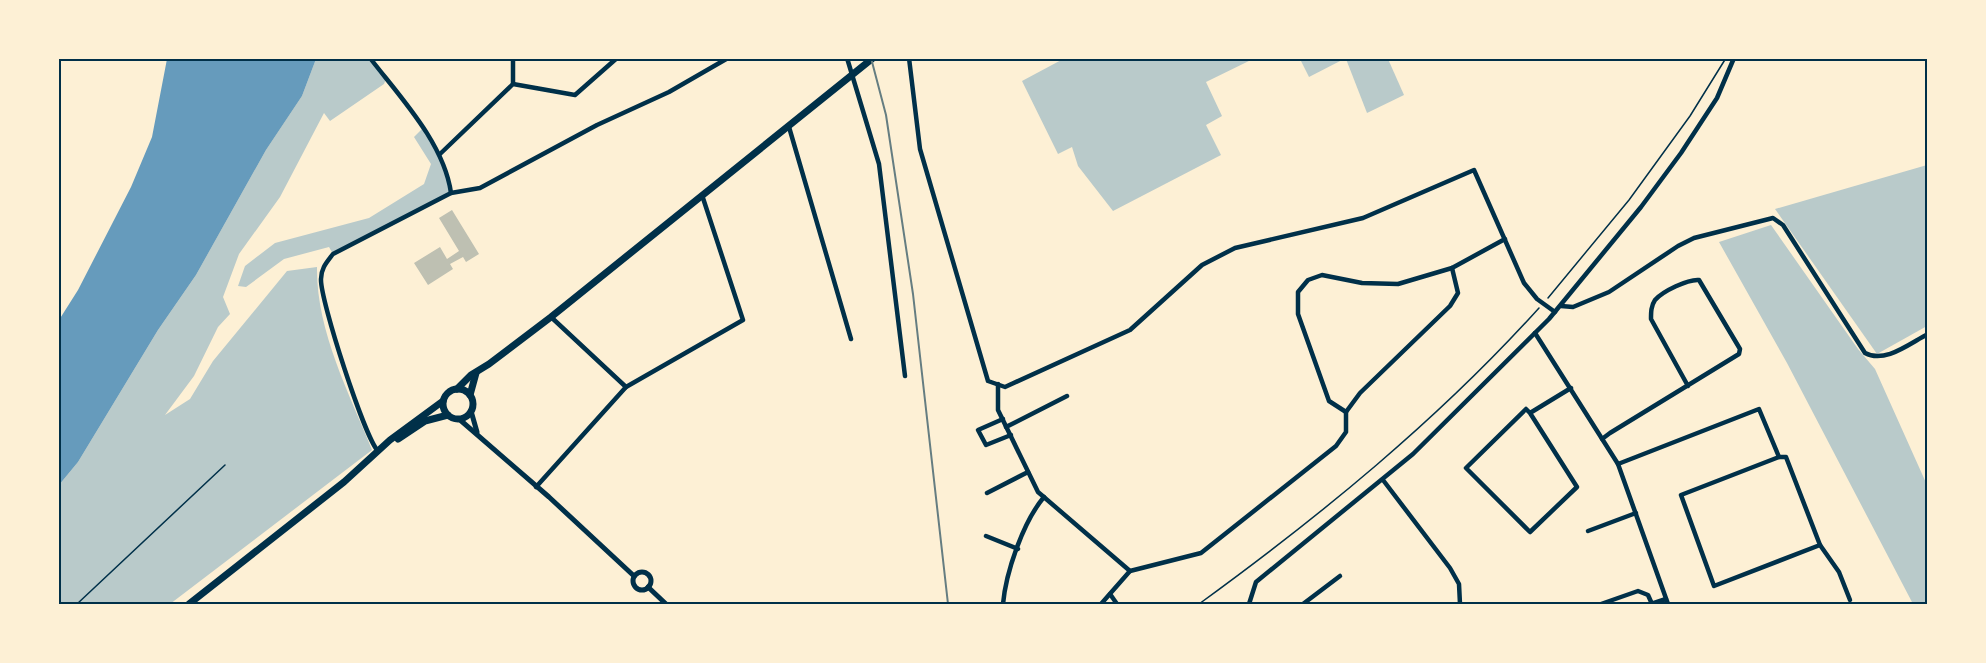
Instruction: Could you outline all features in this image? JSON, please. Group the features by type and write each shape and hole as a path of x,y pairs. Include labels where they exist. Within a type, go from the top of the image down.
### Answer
{"main road":[{"path":"189,604 344,482 443,401 447,394 457,389 471,375 476,374 551,317 873,58"},
{"path":"378,452 425,421 448,416 459,419 471,411 473,403 470,395 476,374"},
{"path":"457,389 470,395"},
{"path":"443,401 448,416"}],"street":[{"path":"370,58 440,154 449,175 451,193"},
{"path":"440,154 513,84 513,58"},
{"path":"513,84 575,95 617,58"},
{"path":"378,452 329,321 321,280 323,266 333,254 359,238 451,193 480,188 597,125 669,92 728,58"},
{"path":"848,58 879,164 905,376"},
{"path":"909,58 916,128 926,171 988,381 1005,387 1130,330 1202,265 1235,248 1363,218 1474,171 1532,294 1555,312"},
{"path":"1249,604 1256,582 1383,480 1561,306 1682,153 1717,98 1734,58"},
{"path":"789,127 851,339"},
{"path":"536,487 626,387 743,320 702,195"},
{"path":"1561,306 1573,307 1609,292 1678,246 1694,238 1773,218 1783,225 1865,353 1878,357 1887,355 1928,334"},
{"path":"1346,412 1329,401 1298,314 1298,292 1308,280 1322,275 1362,282 1398,284 1452,268 1505,239"},
{"path":"1101,604 1130,571 1201,553 1336,446 1346,432 1346,412 1360,393 1406,352 1450,306 1458,293 1452,268"},
{"path":"1602,439 1688,386 1739,354 1740,349 1700,280 1692,280 1656,299 1651,307 1651,319 1688,386"},
{"path":"551,317 626,387"},
{"path":"1535,333 1618,464 1667,602 1651,604 1648,596 1638,591 1601,604"},
{"path":"998,384 998,410 1028,472 1044,496 1130,571"},
{"path":"1530,413 1571,388"},
{"path":"1006,427 1067,396"},
{"path":"1526,409 1530,413 1577,487 1530,532 1466,468 1526,409"},
{"path":"1618,464 1759,409 1779,457"},
{"path":"471,411 479,436"},
{"path":"459,419 634,576"},
{"path":"1003,419 978,430 986,445 1011,435"},
{"path":"1820,545 1714,586 1681,495 1779,457 1786,457 1820,545 1839,572 1850,600"},
{"path":"987,493 1028,472"},
{"path":"1383,480 1450,568 1459,584 1460,604"},
{"path":"1003,604 1005,587 1031,512 1044,496"},
{"path":"1588,531 1636,513"},
{"path":"986,536 1018,549"},
{"path":"641,572 649,575 648,588 636,589 632,582 634,576 641,572"},
{"path":"1303,604 1340,576"},
{"path":"648,588 666,604"},
{"path":"1110,594 1117,604"}],"path":[{"path":"1547,299 1629,200 1679,132 1726,58"},
{"path":"1199,604 1356,483 1464,385 1538,309"},
{"path":"77,604 225,465"}],"shaded area":[{"path":"1065,58 1253,59 1206,82 1222,116 1206,125 1221,155 1113,211 1078,166 1072,147 1058,154 1022,81"},
{"path":"316,59 370,59 386,79 384,84 330,121 324,113 280,197 239,254 223,297 230,314 218,327 194,376 165,415 190,399 213,361 287,271 317,267 318,291 328,338 344,384 372,450 170,604 59,604 59,485 78,462 158,330 196,275 266,150 302,96"},
{"path":"1300,59 1344,59 1309,77"},
{"path":"1346,59 1388,59 1404,95 1367,113"},
{"path":"422,129 440,154 451,193 333,254 329,247 284,259 246,287 238,286 245,266 275,243 369,218 424,184 431,164 414,137"},
{"path":"1927,165 1927,326 1877,354 1775,209"},
{"path":"1771,225 1858,349 1875,369 1927,485 1927,604 1913,604 1787,363 1719,242"}],"water":[{"path":"167,59 316,59 302,96 266,150 196,275 158,330 78,462 59,485 59,320 78,290 131,187 152,137"}],"building":[{"path":"452,210 479,254 466,262 463,257 450,264 453,269 428,285 414,263 440,247 447,259 459,251 439,218"}],"railway":[{"path":"871,58 886,115 913,294 948,604"}]}
